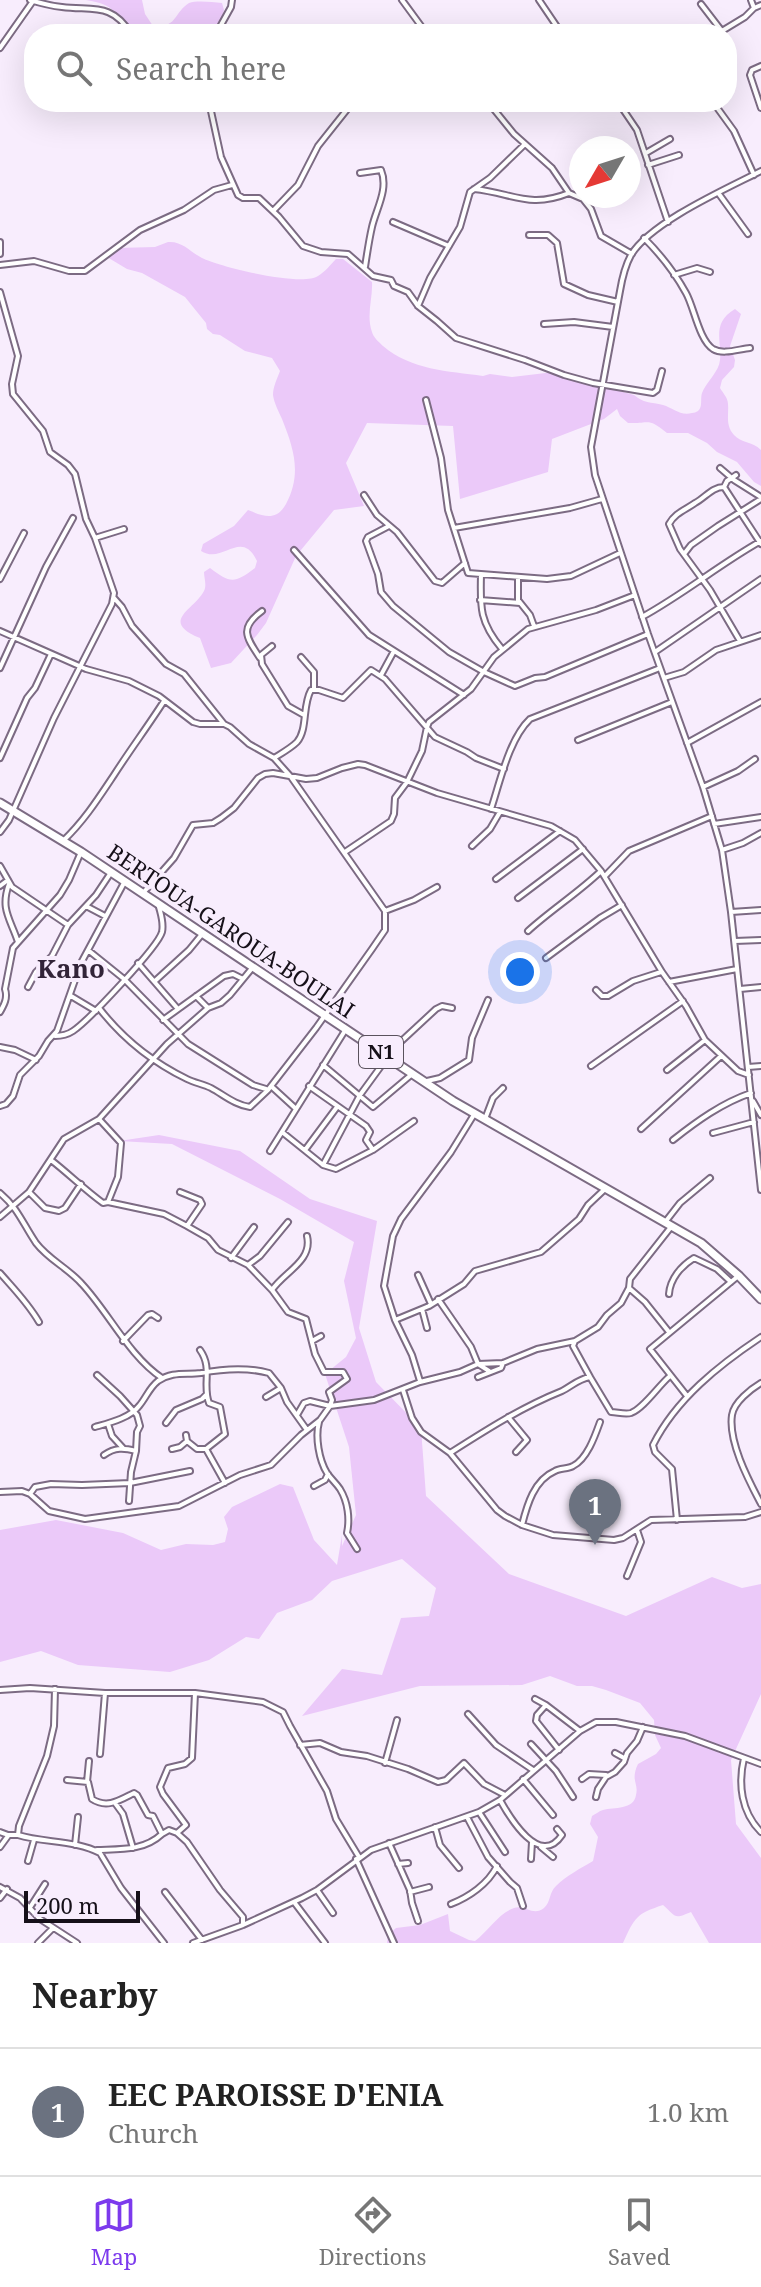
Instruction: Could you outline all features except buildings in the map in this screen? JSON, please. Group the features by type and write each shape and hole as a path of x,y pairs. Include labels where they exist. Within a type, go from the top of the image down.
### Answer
{"highway":[{"name":"BERTOUA-GAROUA-BOULAI","path":"0,803 81,852 424,1081 701,1243 761,1299"}],"street":[{"path":"222,24 232,0"},
{"path":"402,0 420,24"},
{"path":"539,0 555,24"},
{"path":"751,0 754,8"},
{"path":"0,48 31,1 65,8 101,9 125,24"},
{"path":"701,4 714,24"},
{"path":"733,24 761,5"},
{"path":"761,66 752,70 750,75 761,108"},
{"path":"211,112 221,157 238,195 259,198 303,246 321,252 348,254 373,276 391,280 394,286 408,292 418,306 456,338 564,375 653,393 657,390 662,371"},
{"path":"273,211 298,185 318,146 345,112"},
{"path":"473,189 534,202 569,193 552,168 497,112"},
{"path":"625,112 637,130 668,222"},
{"path":"721,112 754,175"},
{"path":"646,153 670,139"},
{"path":"418,306 430,278 460,227 473,189 490,178 525,144"},
{"path":"648,165 679,155"},
{"path":"360,173 381,170 384,175 383,193 365,267"},
{"path":"761,171 668,222 644,238 632,254 624,271 591,447 602,499 703,787 722,850 735,941 761,1190"},
{"path":"0,265 34,261 69,271 85,271 140,230 184,210 214,190 232,185"},
{"path":"719,194 748,234"},
{"path":"590,208 601,236 632,254"},
{"path":"393,222 449,246"},
{"path":"529,235 548,235 557,243 564,284 598,299 618,302"},
{"path":"644,238 674,275 702,334 713,348 728,351 750,348"},
{"path":"0,242 0,254"},
{"path":"674,275 697,268 710,272"},
{"path":"0,292 18,356 13,394 43,431 50,452 75,474 86,519 114,598 132,626 166,664 184,674 224,724 249,744 274,758 291,777 385,911 385,930 325,1015 253,1106 248,1107 189,1081 152,1060 98,1010 70,995"},
{"path":"544,324 574,322 613,327"},
{"path":"426,400 444,475 448,510 468,573 547,579 571,576 620,553"},
{"path":"684,554 691,545 761,498 720,468"},
{"path":"724,487 734,477"},
{"path":"642,617 760,542 724,487"},
{"path":"724,487 712,490 669,522 684,554 740,641"},
{"path":"364,495 377,515 438,582 446,580 465,563"},
{"path":"454,528 570,508 602,499"},
{"path":"0,668 46,567 73,518"},
{"path":"389,526 366,541 381,592 393,606 449,652 515,686 648,634"},
{"path":"95,538 124,529"},
{"path":"0,579 24,533"},
{"path":"294,550 369,635 464,695"},
{"path":"481,575 482,617 502,649"},
{"path":"519,577 520,603 534,626"},
{"path":"655,652 761,579"},
{"path":"345,852 391,821 395,798 407,782 422,751 427,727 433,718 477,683 502,649 534,626 596,610 635,595"},
{"path":"0,832 9,820 79,666 114,598"},
{"path":"480,600 520,603"},
{"path":"262,611 249,621 246,630 249,642 288,706 304,715"},
{"path":"0,631 79,666 129,681 193,722 224,724"},
{"path":"664,678 684,672 716,650 761,635"},
{"path":"260,658 272,646"},
{"path":"381,675 394,651"},
{"path":"0,758 51,654"},
{"path":"274,758 299,739 308,696 314,689 314,672 301,657"},
{"path":"491,809 520,731 530,719 660,668"},
{"path":"314,689 343,698 369,671 374,671 381,675 435,737 504,769"},
{"path":"63,841 86,817 164,701"},
{"path":"578,740 672,702"},
{"path":"687,743 761,702"},
{"path":"703,787 738,771 755,759"},
{"path":"143,893 169,865 193,825 213,823 221,818 234,808 258,778 273,773 317,778 342,768 365,765 407,782 551,826 575,840 603,874 705,1040 738,1071 749,1075"},
{"path":"472,846 490,829 500,812"},
{"path":"528,931 629,851 712,816"},
{"path":"714,824 761,817"},
{"path":"496,879 560,831"},
{"path":"722,850 761,833"},
{"path":"518,898 584,849"},
{"path":"0,1012 7,994 5,989 11,953 47,912 69,880 81,852"},
{"path":"0,866 9,882 68,925"},
{"path":"28,987 36,972 52,956 68,925 111,872"},
{"path":"0,1106 13,1096 20,1075 36,1060 60,1026 75,976 125,881"},
{"path":"0,886 9,882"},
{"path":"9,882 3,910 18,942"},
{"path":"385,911 437,887"},
{"path":"52,1036 71,1032 98,1010 161,935 162,919 158,903"},
{"path":"546,958 622,905"},
{"path":"86,906 105,916"},
{"path":"731,912 761,910"},
{"path":"155,981 203,933"},
{"path":"735,941 761,940"},
{"path":"88,950 124,979 196,1050 253,1085 270,1088 295,1108"},
{"path":"138,963 178,1009"},
{"path":"0,1217 29,1192 67,1136 99,1119 152,1060 208,1008 221,1003 253,967"},
{"path":"669,982 737,969"},
{"path":"596,990 602,996 608,996 633,981 662,972"},
{"path":"163,1020 228,975 243,979"},
{"path":"740,989 761,987"},
{"path":"196,996 208,1008"},
{"path":"424,1081 440,1078 469,1060 472,1038 488,1000"},
{"path":"591,1066 683,1001"},
{"path":"323,1165 360,1095 395,1047 436,1009 442,1006 452,1008"},
{"path":"270,1151 346,1029"},
{"path":"667,1070 705,1040"},
{"path":"0,1047 36,1060"},
{"path":"641,1129 721,1056"},
{"path":"323,1065 370,1106 375,1106 413,1074"},
{"path":"733,1065 761,1066"},
{"path":"309,1086 370,1130 366,1140 373,1150"},
{"path":"485,1119 493,1098 503,1088"},
{"path":"673,1140 715,1110 751,1093"},
{"path":"751,1099 760,1112"},
{"path":"305,1150 337,1106"},
{"path":"420,1382 384,1286 395,1229 475,1113"},
{"path":"99,1119 121,1143 118,1177 108,1202"},
{"path":"282,1132 323,1165 336,1169 373,1150 414,1121"},
{"path":"713,1133 754,1122"},
{"path":"51,1160 103,1203 164,1214 197,1231 218,1250 248,1265 288,1312 306,1319 315,1354 324,1372 343,1372 347,1379 329,1392 332,1400 330,1406 317,1427 320,1451 328,1474 344,1497 349,1523 347,1533 357,1549"},
{"path":"297,1415 304,1403 310,1401 330,1406 374,1400 478,1364 503,1363 537,1349 575,1341 598,1327 621,1303 630,1279 680,1203 710,1178"},
{"path":"29,1192 45,1208 59,1211 65,1208 81,1184"},
{"path":"395,1320 422,1309 464,1284 475,1271 541,1252 579,1219 605,1189"},
{"path":"180,1192 200,1200 202,1204 187,1226"},
{"path":"0,1193 13,1204 36,1242 55,1263 78,1280 96,1300 123,1341 162,1379"},
{"path":"248,1265 260,1256 288,1222"},
{"path":"231,1258 254,1227"},
{"path":"272,1290 301,1260 309,1247 307,1236"},
{"path":"669,1294 675,1276 694,1258 717,1269 731,1282"},
{"path":"0,1273 31,1308 39,1322"},
{"path":"418,1275 431,1304"},
{"path":"687,1396 650,1349 739,1276"},
{"path":"629,1288 645,1302 669,1332"},
{"path":"438,1299 471,1347 478,1364 489,1371"},
{"path":"422,1309 427,1328"},
{"path":"123,1341 148,1315 158,1318"},
{"path":"312,1341 321,1336"},
{"path":"677,1520 672,1469 655,1452 653,1445 660,1430 687,1396 761,1337"},
{"path":"575,1341 573,1346 611,1412 626,1414 648,1399 670,1376"},
{"path":"172,1449 180,1447 186,1438 197,1449 206,1449 225,1434 220,1407 209,1403 206,1395 208,1370 200,1350"},
{"path":"478,1377 501,1368 503,1363"},
{"path":"95,1427 135,1411 149,1390 162,1379 175,1373 208,1370 269,1373 307,1430"},
{"path":"97,1375 135,1411 140,1426 129,1501"},
{"path":"450,1453 544,1397 590,1377"},
{"path":"761,1383 735,1405 732,1415 736,1445 761,1504"},
{"path":"266,1397 281,1388"},
{"path":"403,1390 414,1423 421,1432 450,1453 497,1510 522,1525 553,1535 614,1540 623,1538 651,1520 745,1517 761,1512"},
{"path":"166,1423 176,1410 206,1395"},
{"path":"508,1417 527,1440 516,1452"},
{"path":"0,1492 22,1491 49,1511 85,1519 179,1506 240,1475 271,1465 320,1420"},
{"path":"522,1525 528,1501 540,1483 554,1471 575,1465 587,1450 600,1422"},
{"path":"108,1423 112,1436 123,1448"},
{"path":"104,1455 123,1448 136,1451"},
{"path":"206,1449 225,1483"},
{"path":"30,1494 35,1487 51,1484 130,1483 190,1471"},
{"path":"314,1486 325,1480 328,1474"},
{"path":"627,1576 641,1542 637,1529"},
{"path":"0,1690 30,1688 105,1693 195,1693 263,1702 278,1708 286,1715 331,1801 336,1819 358,1858 394,1943"},
{"path":"18,1835 47,1756 54,1726 55,1689"},
{"path":"100,1754 105,1693"},
{"path":"177,1833 186,1825 160,1787 168,1768 185,1764 192,1758 195,1693"},
{"path":"535,1699 580,1731"},
{"path":"546,1705 536,1721 559,1750"},
{"path":"468,1714 496,1745 533,1770"},
{"path":"385,1763 397,1720"},
{"path":"193,1943 294,1902 317,1890 358,1858 389,1843 479,1812 500,1800 580,1731 596,1722 616,1722 685,1736 761,1764"},
{"path":"582,1779 589,1774 608,1775 615,1772 643,1727"},
{"path":"300,1745 320,1743 341,1752 367,1756 408,1769 438,1782 446,1780 466,1763 484,1784 505,1795"},
{"path":"531,1744 546,1759 573,1797"},
{"path":"615,1753 624,1758"},
{"path":"744,1758 740,1781 743,1799 761,1832"},
{"path":"89,1761 87,1782 91,1787 92,1799 115,1803 134,1793 148,1815 156,1820 162,1834"},
{"path":"596,1797 608,1775"},
{"path":"523,1779 553,1815"},
{"path":"67,1780 87,1782"},
{"path":"500,1800 532,1842 547,1846 559,1841 562,1835 557,1829"},
{"path":"115,1803 123,1814 133,1848"},
{"path":"479,1812 505,1852"},
{"path":"75,1845 78,1817"},
{"path":"467,1817 488,1857 517,1888 523,1906"},
{"path":"435,1827 440,1845 459,1868"},
{"path":"0,1832 95,1850 133,1848 153,1842 169,1830 177,1833 243,1917 243,1925"},
{"path":"0,1847 8,1835"},
{"path":"28,1861 34,1840"},
{"path":"531,1859 532,1842"},
{"path":"389,1843 410,1892 418,1921"},
{"path":"540,1845 553,1857"},
{"path":"95,1850 164,1943"},
{"path":"398,1864 408,1863"},
{"path":"451,1904 470,1895 497,1866"},
{"path":"29,1909 45,1884"},
{"path":"0,1887 20,1898 40,1919 77,1943"},
{"path":"410,1892 429,1887"},
{"path":"0,1898 7,1889"},
{"path":"317,1890 333,1913"},
{"path":"165,1892 202,1940"},
{"path":"294,1902 325,1943"},
{"path":"38,1943 53,1928"}],"shaded area":[{"path":"86,0 142,0 145,14 152,24 122,24 103,4"},
{"path":"192,2 222,3 224,10 220,24 168,24"},
{"path":"168,242 182,245 211,262 279,278 309,279 321,274 336,259 343,259 372,282 370,326 374,336 383,346 406,360 430,368 483,376 512,377 554,372 684,413 694,413 700,409 702,393 719,364 720,326 735,309 741,314 730,346 734,367 722,380 720,388 728,402 731,431 737,438 761,450 761,486 737,462 707,443 688,433 667,433 649,422 628,423 617,409 604,419 552,439 548,472 460,499 453,426 367,423 346,463 364,506 334,510 296,556 266,623 257,635 231,663 211,668 200,638 182,626 183,615 204,591 204,572 210,568 227,579 237,579 255,568 257,561 245,547 209,554 201,551 203,544 234,526 248,510 269,516 282,510 294,482 294,462 290,441 274,398 280,371 272,358 245,351 220,335 213,334 185,297 107,257 117,248 155,247"},
{"path":"159,1135 240,1151 310,1199 377,1221 359,1328 376,1382 421,1428 426,1496 509,1574 626,1616 712,1577 742,1588 761,1584 761,1694 731,1760 736,1824 761,1858 761,1943 709,1943 691,1912 675,1916 663,1905 637,1918 623,1943 387,1943 388,1935 396,1928 420,1925 448,1914 450,1931 475,1941 509,1910 518,1907 536,1911 544,1908 556,1886 593,1861 598,1837 590,1824 592,1816 602,1810 632,1803 636,1795 638,1764 661,1748 655,1735 654,1720 640,1703 606,1690 577,1686 550,1676 522,1685 420,1686 302,1716 342,1669 382,1675 401,1618 429,1616 436,1588 402,1559 332,1581 312,1600 277,1613 259,1639 246,1637 209,1660 170,1672 78,1665 41,1651 0,1662 0,1530 56,1520 123,1533 161,1550 186,1544 213,1545 225,1542 228,1529 224,1517 232,1507 280,1484 293,1487 314,1540 337,1565 342,1535 342,1546 356,1515 349,1447 325,1374 346,1357 356,1338 344,1281 354,1242 280,1199 172,1144 119,1141"}],"place":[{"name":"EEC PAROISSE D'ENIA","path":"595,1545"}],"district":[{"name":"Kano","path":"71,969"}]}
